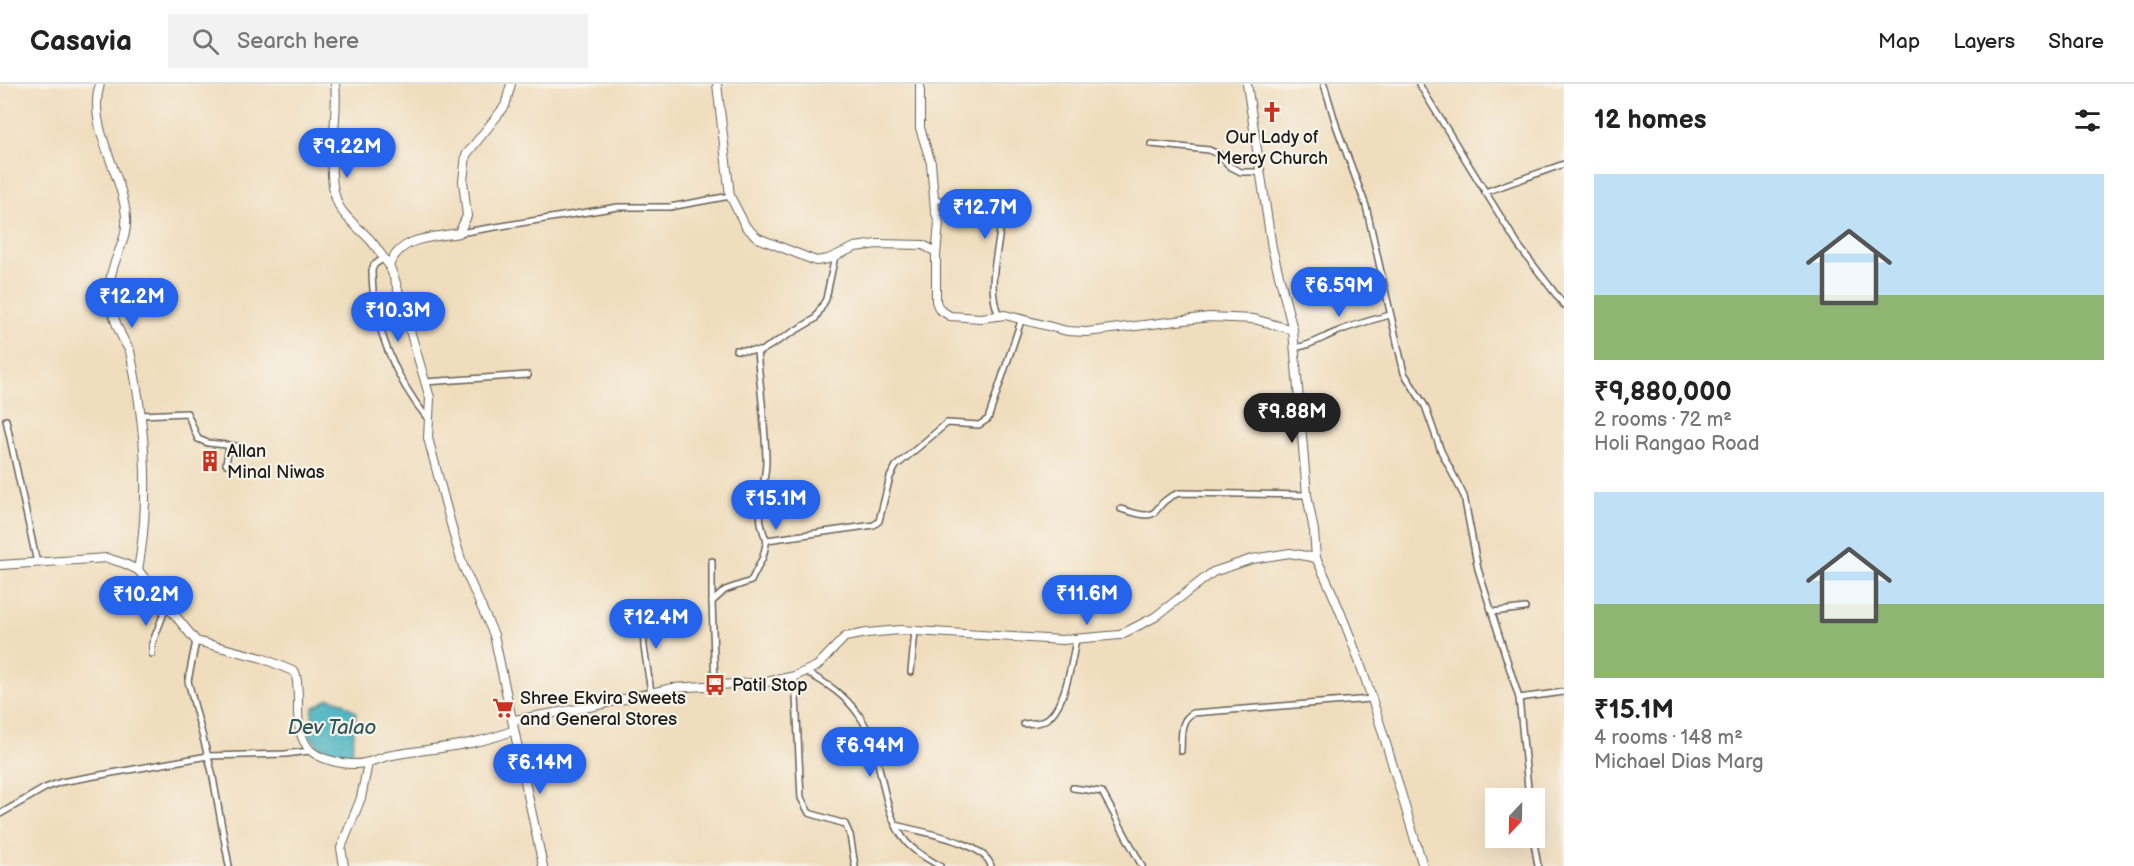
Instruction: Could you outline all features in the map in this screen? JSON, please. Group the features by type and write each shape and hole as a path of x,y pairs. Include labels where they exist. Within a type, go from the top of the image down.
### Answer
{"street":[{"path":"100,84 97,113 127,220 121,248 111,276 112,308 121,336 130,351 146,462 143,542 138,570"},
{"path":"335,84 338,104 333,164 336,199 348,219 371,241 395,280 430,398 428,438 456,543 463,566 494,635 514,720 514,730 543,866"},
{"path":"459,233 467,216 463,181 466,155 505,106 511,84"},
{"path":"717,84 730,196 746,227 758,238 816,261 855,247 877,244 923,245 936,252"},
{"path":"920,84 920,128 931,163 934,200 939,223 936,252 936,300 939,309 950,316 1022,318 1067,331 1087,332 1209,317 1254,319 1293,330"},
{"path":"1247,84 1272,248 1293,330 1304,444 1306,495 1314,531 1316,558 1365,671 1371,699 1423,866"},
{"path":"1324,84 1337,128 1366,207 1404,373 1425,406 1441,451 1464,496 1478,569 1519,698 1528,788"},
{"path":"1419,84 1518,245 1564,305"},
{"path":"1151,144 1209,150 1220,155 1228,166 1241,172 1259,172"},
{"path":"1485,192 1564,164"},
{"path":"428,419 409,395 388,349 375,307 372,270 374,265 386,262 405,243 618,207 670,207 730,196"},
{"path":"934,200 1000,204 992,286 999,316"},
{"path":"736,350 758,351 815,319 826,299 835,256"},
{"path":"1294,348 1311,346 1323,337 1359,323 1390,315"},
{"path":"767,540 874,525 879,521 890,477 900,461 947,423 978,425 988,419 1022,318"},
{"path":"712,602 725,590 751,580 763,557 767,540 763,534 760,498 766,460 758,351"},
{"path":"424,382 528,375"},
{"path":"140,415 187,413 198,439 208,443 236,446"},
{"path":"6,420 37,563"},
{"path":"226,464 229,445"},
{"path":"1121,509 1144,517 1150,516 1171,496 1179,493 1306,495"},
{"path":"514,720 590,707 651,692 766,682 795,676 817,666 845,637 900,630 1076,639 1107,638 1135,628 1155,617 1213,572 1252,559 1290,553 1316,558"},
{"path":"0,565 107,558 138,570 196,640 261,658 295,672 300,687 297,707 299,728 310,751"},
{"path":"712,561 715,686"},
{"path":"152,654 152,644 167,605"},
{"path":"1492,612 1525,608"},
{"path":"642,609 644,647 651,692"},
{"path":"911,672 915,632"},
{"path":"1024,724 1043,721 1055,710 1068,680 1076,639"},
{"path":"196,640 188,681 208,756 230,866"},
{"path":"806,672 828,684 859,716 877,754 896,825 906,842 918,853 940,866"},
{"path":"795,676 801,798 809,813 845,824 850,835 855,866"},
{"path":"1519,698 1564,692"},
{"path":"1181,751 1183,724 1185,718 1193,713 1371,699"},
{"path":"0,814 61,782 208,756 310,751 333,761 354,765 391,755 420,752 514,730"},
{"path":"344,866 341,848 362,798 368,763"},
{"path":"1073,788 1094,789 1102,792 1142,866"},
{"path":"896,825 964,843 983,853 991,866"},
{"path":"1535,848 1538,866"}],"water":[{"name":"Dev Talao","path":"329,698 342,702 356,712 352,753 328,752 318,746 309,735 313,708"}],"place":[{"name":"Our Lady of Mercy Church","path":"1272,112"},
{"name":"Allan Minal Niwas","path":"210,461"},
{"name":"Patil Stop","path":"715,685"},
{"name":"Shree Ekvira Sweets and General Stores","path":"503,708"}]}
